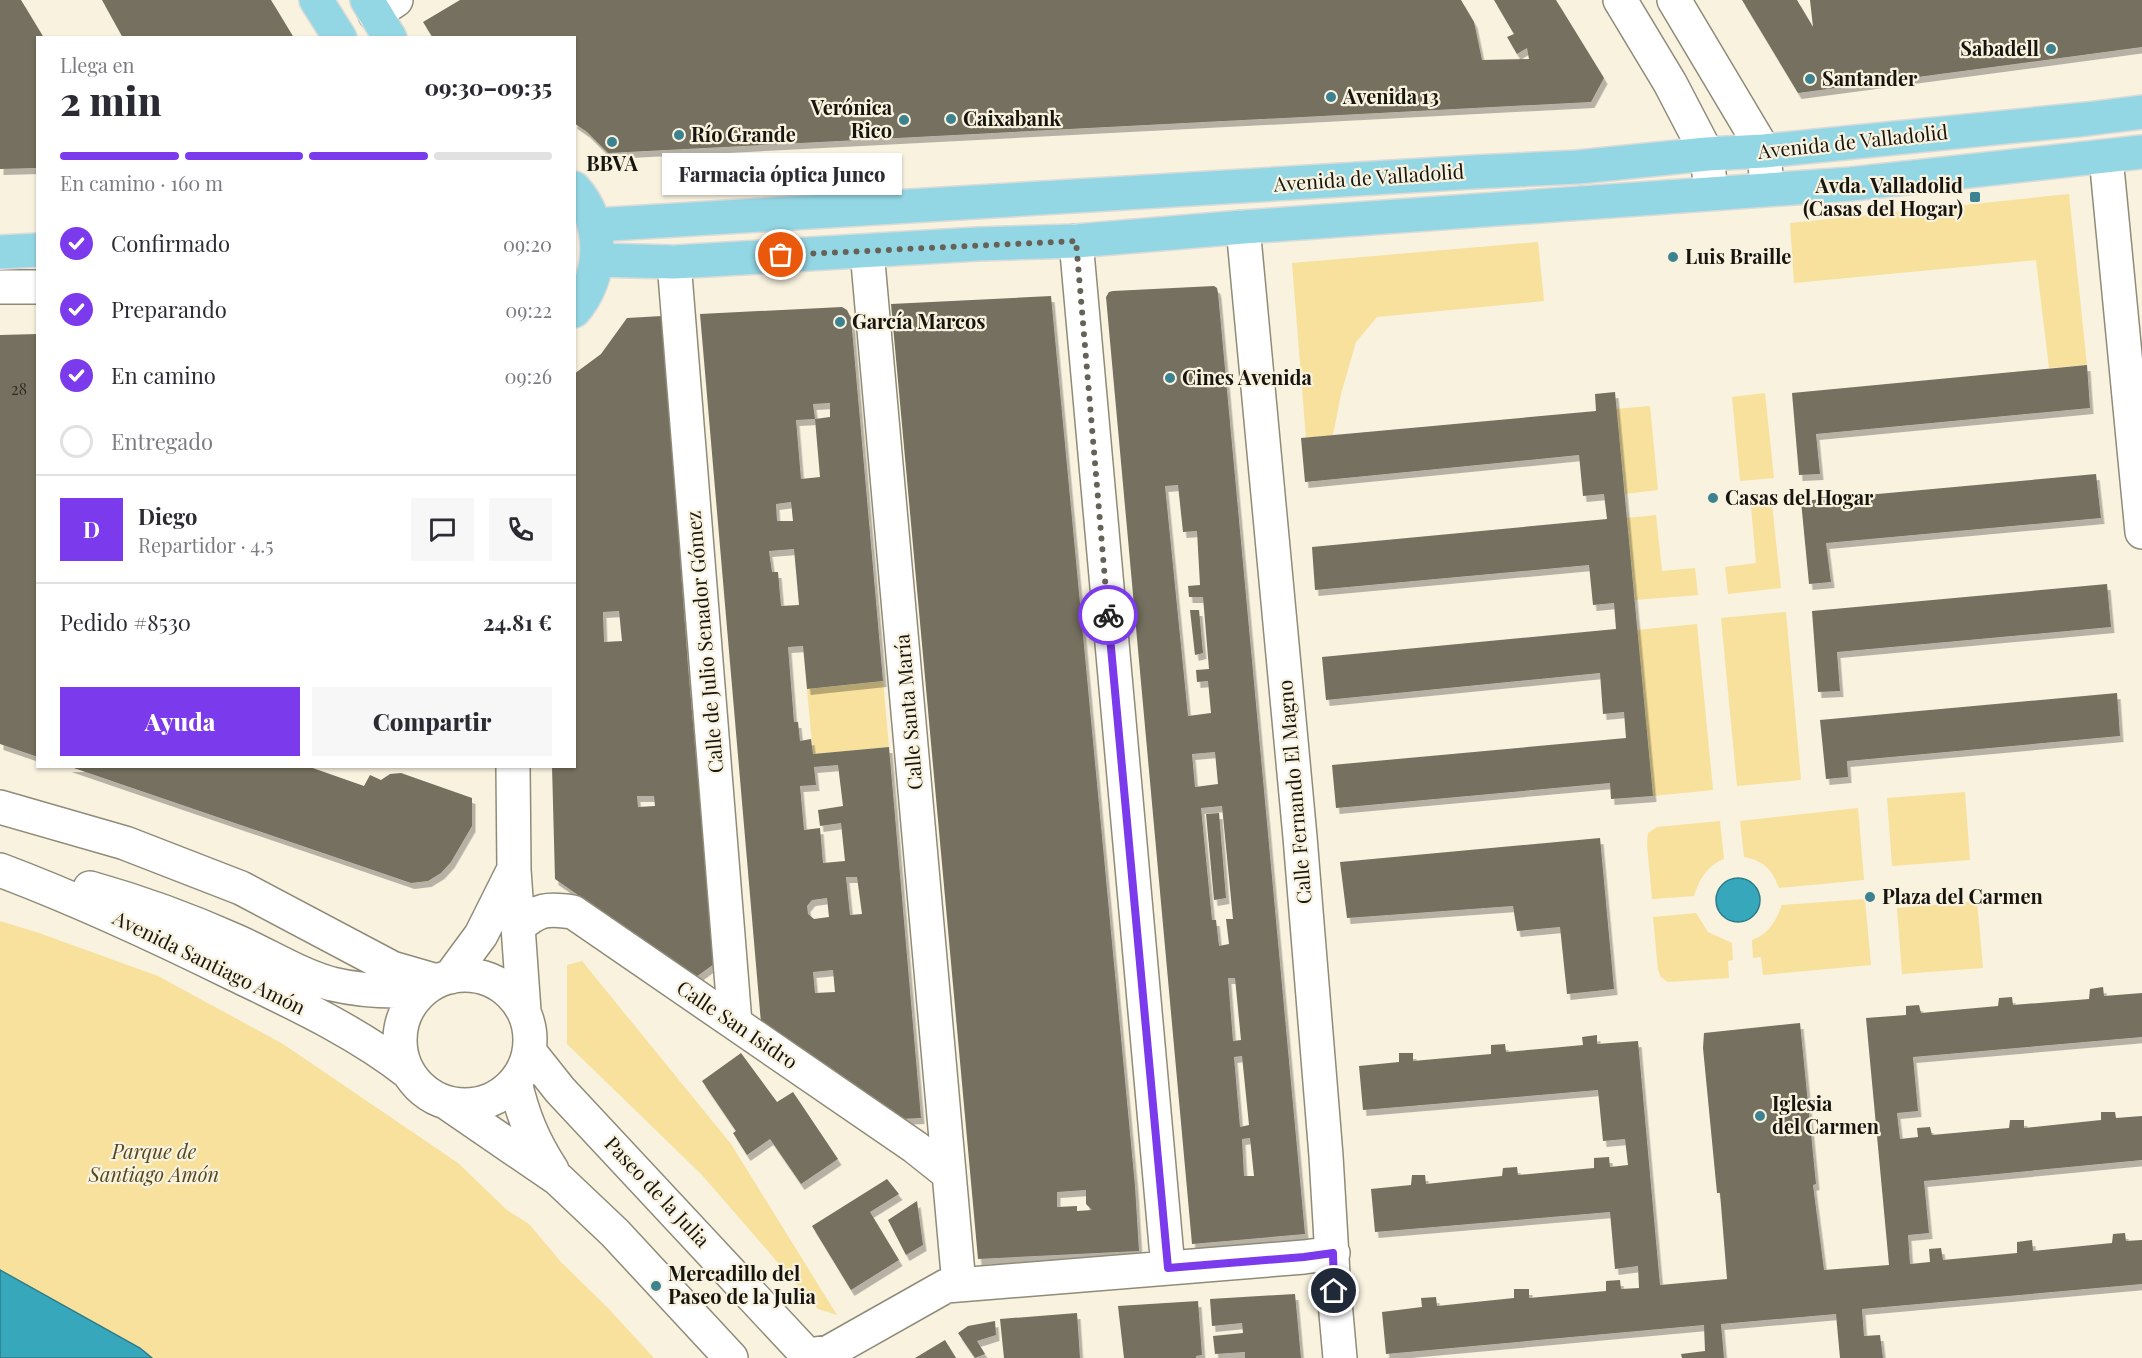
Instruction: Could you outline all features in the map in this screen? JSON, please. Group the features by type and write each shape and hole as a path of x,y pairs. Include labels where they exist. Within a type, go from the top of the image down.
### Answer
{"main road":[{"path":"316,0 338,36"},
{"name":"Avenida de Valladolid","path":"594,225 1578,167 1707,154 1764,151 2142,112"},
{"name":"Avenida de Valladolid","path":"597,260 674,261 1076,241 1851,184 2142,152"},
{"path":"576,191 589,208 597,242 597,260 589,291 576,308"},
{"path":"0,252 36,250"}],"street":[{"path":"1620,0 1670,83 1707,154 1711,193"},
{"path":"1674,0 1764,151 1767,189"},
{"path":"2106,157 2142,532"},
{"name":"Calle Fernando El Magno","path":"1243,227 1300,837 1340,1358"},
{"path":"1076,241 1168,1268"},
{"name":"Calle Santa María","path":"867,250 959,1285"},
{"name":"Calle de Julio Senador Gómez","path":"674,261 735,1023"},
{"path":"0,287 36,286"},
{"path":"447,1103 466,1105 484,1102 501,1095 515,1082 524,1068 529,1051 530,1031 524,1011 514,870 513,768"},
{"path":"0,807 125,843 241,888 392,968 437,983 472,975 493,981 511,993 524,1011"},
{"name":"Avenida Santiago Amón","path":"0,868 59,879 132,900 208,929 332,984 369,989 437,983"},
{"name":"Avenida Santiago Amón","path":"0,868 139,928 286,999 381,1051 409,1073"},
{"path":"514,870 481,935 437,983 409,1008 401,1029 401,1052 409,1073 419,1086 432,1096 447,1103 558,1179 615,1233 731,1358"},
{"name":"Calle San Isidro","path":"518,927 533,914 552,908 573,912 915,1147 949,1174"},
{"name":"Paseo de la Julia","path":"529,1051 560,1090 809,1357"},
{"path":"515,1082 523,1112 536,1145 558,1179"},
{"path":"809,1357 829,1352 946,1286 1333,1253"}],"green space":[{"path":"2069,194 2087,365 2049,368 2036,260 1794,283 1790,223"},
{"path":"1538,242 1544,301 1377,317 1356,342 1341,394 1333,435 1306,438 1292,263"},
{"path":"1765,393 1774,478 1740,481 1732,397"},
{"path":"1650,406 1658,490 1625,494 1616,409"},
{"path":"1772,504 1781,588 1728,594 1725,567 1756,563 1751,506"},
{"path":"1656,515 1662,571 1695,568 1698,595 1635,600 1626,518"},
{"path":"1786,612 1801,780 1737,786 1721,618"},
{"path":"1697,624 1713,790 1653,796 1637,630"},
{"path":"883,681 889,747 813,754 807,689"},
{"path":"1965,792 1970,860 1892,866 1887,798"},
{"path":"1858,808 1864,880 1779,888 1766,867 1744,857 1740,821"},
{"path":"1720,821 1724,859 1705,873 1694,896 1652,899 1648,833 1657,827"},
{"path":"1865,899 1871,965 1763,975 1761,957 1753,958 1752,940 1763,935 1771,927 1782,905"},
{"path":"1977,901 1983,968 1902,974 1897,908"},
{"path":"1696,913 1708,932 1732,943 1733,960 1728,961 1729,978 1668,982 1661,977 1658,970 1653,917"},
{"name":"Parque de Santiago Amón","path":"0,921 158,976 283,1044 458,1163 507,1210 529,1224 561,1262 654,1358 152,1358 140,1348 0,1270"},
{"path":"582,961 731,1144 837,1315 818,1309 702,1175 567,1044 567,965"}],"water":[{"path":"1738,878 1747,879 1754,884 1759,891 1759,909 1754,916 1747,921 1738,922 1729,921 1722,916 1717,909 1716,900 1717,891 1722,884 1729,879"},
{"path":"0,1270 140,1348 152,1358 0,1358"}],"building":[{"path":"0,0 21,0 43,36 36,36 36,168 0,169"},
{"path":"102,0 271,0 293,36 122,36"},
{"path":"460,0 1461,0 1474,22 1482,60 1529,59 1527,48 1517,54 1507,37 1514,34 1494,0 1556,0 1604,78 1591,102 608,153 576,124 576,36 432,36 423,22"},
{"path":"1742,0 1797,0 1813,27 1810,0 2142,0 2142,47 1798,93"},
{"path":"1214,286 1217,288 1305,1234 1192,1244 1106,297 1109,292","holes":["1178,485 1183,532 1197,531 1200,585 1188,586 1189,597 1203,597 1209,669 1196,670 1197,682 1208,681 1211,713 1188,716 1165,486","1215,752 1218,784 1195,787 1192,754","1222,806 1233,919 1226,919 1229,944 1219,946 1216,920 1212,920 1201,808","1228,978 1235,978 1241,1040 1233,1041","1242,1056 1249,1125 1240,1127 1234,1057","1250,1138 1254,1176 1244,1176 1242,1139"]},
{"path":"1051,296 1135,1186 1139,1251 978,1259 891,304","holes":["1086,1190 1086,1204 1092,1210 1077,1211 1077,1206 1057,1207 1057,1192"]},
{"path":"842,307 847,310 851,318 883,681 807,689 803,646 788,647 794,722 798,722 800,741 811,739 813,754 889,747 921,1118 901,1119 761,1023 700,314","holes":["830,403 830,417 815,419 813,404","815,419 820,477 801,479 796,420","791,502 793,521 777,521 776,504","794,549 799,605 781,606 778,572 772,572 769,551","838,765 843,806 818,810 820,826 841,823 845,861 823,863 820,828 804,830 800,786 816,785 814,767","846,877 857,877 862,914 850,915","827,898 829,917 814,919 808,914 807,906 812,900","833,970 835,992 815,993 813,972"]},
{"path":"662,316 688,666 714,964 696,977 555,879 552,768 576,768 576,373 601,354 627,318","holes":["619,611 622,641 604,642 603,612","637,796 654,796 655,806 638,807"]},
{"path":"36,334 36,756 0,744 0,335"},
{"path":"2087,365 2090,408 1816,434 1820,474 1799,475 1792,393"},
{"path":"1615,392 1653,796 1611,799 1610,783 1336,808 1332,765 1626,738 1624,712 1603,714 1600,673 1326,700 1322,657 1616,629 1614,603 1593,605 1589,565 1315,590 1312,547 1607,519 1604,494 1583,496 1579,455 1305,482 1301,438 1596,411 1595,394"},
{"path":"2096,474 2101,518 1826,543 1831,582 1809,584 1801,501"},
{"path":"2107,584 2111,627 1837,652 1840,691 1818,692 1812,611"},
{"path":"1190,610 1199,610 1203,653 1195,655"},
{"path":"2117,693 2120,736 1847,761 1848,777 1826,779 1820,720"},
{"path":"74,768 313,768 364,786 370,775 381,780 390,774 401,773 472,798 472,826 451,862 441,873 428,881 411,883"},
{"path":"1219,813 1226,898 1214,900 1206,814"},
{"path":"1600,838 1614,989 1567,994 1560,927 1517,931 1513,906 1347,918 1340,862"},
{"path":"2103,987 2104,996 2142,993 2142,1037 1913,1057 1918,1111 1897,1113 1900,1139 1918,1137 1917,1128 1930,1127 1932,1135 2009,1128 2010,1120 2024,1120 2024,1128 2101,1120 2101,1112 2115,1112 2116,1118 2142,1116 2142,1160 1924,1181 1929,1233 1908,1235 1910,1264 1930,1262 1929,1249 1941,1248 1943,1260 2017,1253 2017,1242 2032,1240 2033,1251 2112,1243 2113,1234 2125,1233 2126,1241 2142,1240 2142,1284 1862,1309 1864,1336 1880,1335 1883,1358 1840,1358 1836,1314 1721,1324 1724,1358 1682,1358 1681,1354 1705,1351 1704,1325 1386,1354 1382,1312 1422,1307 1421,1298 1436,1297 1437,1306 1514,1298 1514,1289 1529,1289 1529,1298 1606,1291 1606,1281 1620,1280 1621,1289 1639,1288 1638,1266 1615,1269 1610,1212 1375,1232 1371,1189 1411,1185 1412,1175 1425,1175 1426,1184 1502,1176 1503,1168 1517,1167 1518,1175 1594,1168 1594,1158 1609,1157 1610,1167 1628,1165 1625,1139 1603,1141 1598,1090 1363,1110 1359,1066 1399,1062 1399,1053 1413,1053 1413,1061 1491,1054 1491,1045 1505,1044 1506,1052 1583,1045 1582,1037 1597,1035 1597,1044 1638,1041 1660,1285 1727,1279 1720,1193 1717,1193 1703,1048 1704,1033 1800,1023 1816,1184 1813,1185 1824,1270 1889,1265 1866,1018 1906,1015 1906,1006 1919,1005 1921,1013 1998,1006 1999,998 2012,997 2013,1005 2089,999 2090,989"},
{"path":"741,1053 777,1102 793,1092 838,1159 801,1184 770,1139 747,1155 733,1133 736,1131 702,1081"},
{"path":"887,1179 899,1194 870,1212 899,1260 851,1290 812,1226"},
{"path":"917,1201 923,1245 906,1255 888,1220"},
{"path":"1295,1294 1301,1358 1245,1358 1245,1352 1215,1354 1213,1336 1243,1333 1242,1323 1212,1326 1210,1299"},
{"path":"1198,1301 1202,1355 1196,1358 1124,1358 1118,1306"},
{"path":"1077,1313 1080,1358 1004,1358 1000,1319"},
{"path":"995,1321 996,1335 977,1341 985,1354 975,1358 958,1333 968,1326"},
{"path":"945,1340 956,1358 915,1358"}],"way so far":[{"path":"781,255 1076,241 1108,615"}],"place":[{"name":"Sabadell","path":"2051,49"},
{"name":"Santander","path":"1810,79"},
{"name":"Avenida 13","path":"1331,97"},
{"name":"Caixabank","path":"951,119"},
{"name":"Verónica Rico","path":"904,120"},
{"name":"Río Grande","path":"679,135"},
{"name":"BBVA","path":"612,142"},
{"name":"Avda. Valladolid (Casas del Hogar)","path":"1975,197"},
{"name":"Farmacia óptica Junco","path":"781,255"},
{"name":"Luis Braille","path":"1673,257"},
{"name":"García Marcos","path":"840,322"},
{"name":"Cines Avenida","path":"1170,378"},
{"name":"Casas del Hogar","path":"1713,498"},
{"name":"Plaza del Carmen","path":"1870,897"},
{"name":"Iglesia del Carmen","path":"1760,1116"},
{"name":"Mercadillo del Paseo de la Julia","path":"656,1286"}],"route":[{"path":"1108,615 1168,1268 1333,1253 1334,1291"}]}
